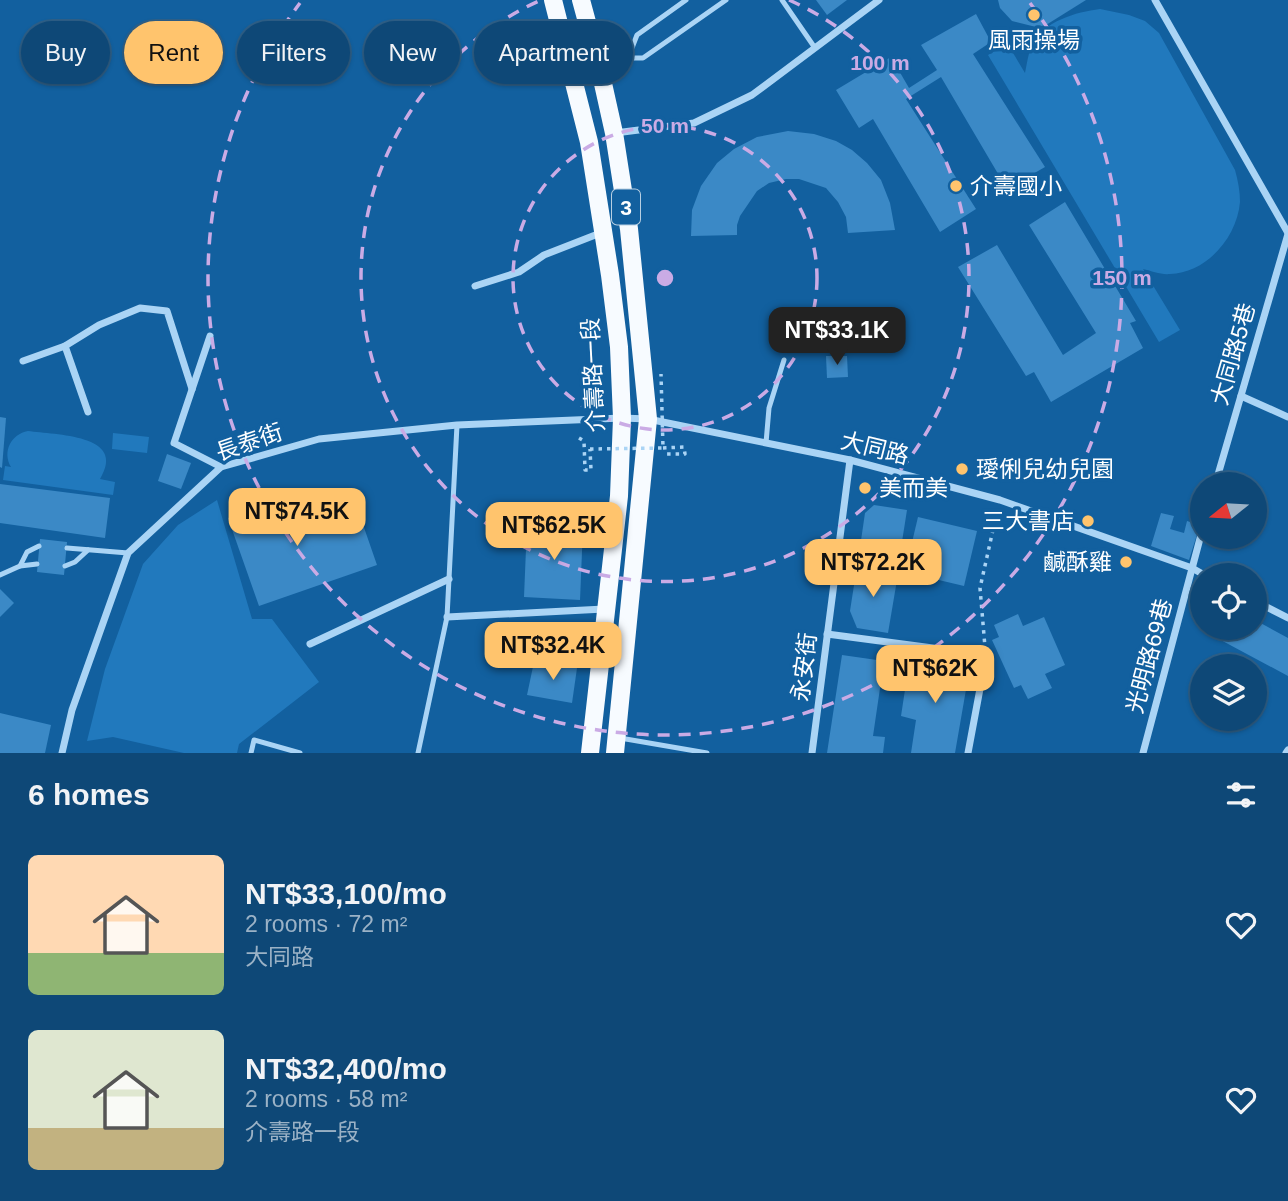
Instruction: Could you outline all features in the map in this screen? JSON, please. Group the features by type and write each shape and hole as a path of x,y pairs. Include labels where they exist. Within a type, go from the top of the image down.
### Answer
{"main road":[{"name":"介壽路一段","path":"553,0 589,142 619,347 622,418 619,496 590,753"},
{"name":"3","path":"581,0 587,21"},
{"name":"3","path":"603,84 629,229 648,419 616,745"}],"street":[{"path":"614,133 694,123 752,95 879,0"},
{"path":"1155,0 1288,233"},
{"path":"475,286 519,272 544,255 603,232"},
{"name":"大同路5巷","path":"1219,472 1288,233"},
{"path":"23,361 65,346 99,325 140,308 167,311 192,389"},
{"path":"210,335 174,443 221,467"},
{"path":"65,346 88,412"},
{"path":"1241,396 1288,417"},
{"name":"長泰街","path":"62,753 72,710 128,553 221,467 318,439 457,425 648,419"},
{"name":"大同路","path":"648,419 850,460 1000,500 1190,567"},
{"name":"永安街","path":"812,753 850,460"},
{"name":"光明路69巷","path":"1143,753 1190,576"},
{"path":"310,644 449,579"},
{"path":"1267,607 1288,618"},
{"path":"447,617 607,609"},
{"path":"827,634 948,650 971,662 982,678 968,753"}],"lane":[{"path":"633,45 637,35 686,0"},
{"path":"633,58 643,58 726,0"},
{"path":"782,0 815,48"},
{"path":"766,443 769,408 784,360"},
{"path":"418,753 447,617 457,425"},
{"path":"20,566 27,552 39,546"},
{"path":"67,548 128,553"},
{"path":"65,566 75,562 88,550"},
{"path":"2,573 20,566 37,564"},
{"path":"251,753 254,740 300,753"},
{"path":"616,745 707,753"}],"path":[{"path":"662,374 663,448"},
{"path":"579,438 584,442 584,470 591,470 590,449 684,447 685,454 664,454"},
{"path":"982,678 987,657 980,588 1000,500"}],"shaded area":[{"path":"1100,9 1145,21 1159,33 1235,170 1239,186 1240,202 1233,228 1226,240 1207,260 1183,272 1170,274 1143,269 1180,330 1159,342 988,55 1007,43 1025,73 1032,45 1044,30 1071,15"},
{"path":"28,431 70,436 97,445 104,453 106,464 100,479 115,482 113,495 3,480 5,466 11,467 7,455 10,444 17,436"},
{"path":"113,433 149,437 147,453 112,449"},
{"path":"217,500 252,619 272,619 319,682 239,744 237,753 184,753 113,737 87,741 105,669 143,564 178,525"}],"building":[{"path":"816,0 847,0 827,15"},
{"name":"風雨操場","path":"998,0 1086,0 1046,25 1036,27 1012,21 1000,8"},
{"path":"976,14 991,42 973,54 1045,167 1007,189 941,77 906,99 976,209 940,232 873,119 859,128 836,90 891,57 909,88 937,70 921,45"},
{"path":"788,131 814,134 836,141 867,163 881,180 890,203 895,230 848,233 846,217 826,188 799,179 786,179 769,183 757,191 740,216 737,235 691,236 692,210 701,186 717,163 734,149 757,137"},
{"path":"1065,202 1136,321 1130,323 1143,348 1051,402 1034,372 1026,376 958,267 997,245 1063,355 1096,333 1029,225"},
{"path":"826,356 847,356 848,377 827,378"},
{"path":"0,417 6,418 2,468 0,467"},
{"path":"167,454 191,463 181,489 158,481"},
{"path":"0,484 110,498 105,538 0,523"},
{"path":"309,490 323,529 360,516 377,565 259,606 228,518"},
{"path":"874,505 907,510 898,567 858,561 865,513"},
{"path":"1161,513 1174,516 1170,529 1184,533 1187,521 1190,522 1190,550 1192,550 1189,560 1151,546"},
{"path":"918,517 977,531 964,586 905,572"},
{"path":"527,525 583,527 580,600 524,597"},
{"path":"40,539 67,542 64,575 37,572"},
{"path":"857,566 898,574 888,633 857,628 850,611"},
{"path":"0,589 14,603 0,617"},
{"path":"1018,614 1023,626 1044,617 1065,665 1045,674 1052,688 1028,699 1021,685 1014,688 992,640 999,637 994,625"},
{"path":"1267,627 1288,638 1288,676 1267,665 1267,654 1247,654 1221,640 1267,640"},
{"path":"842,655 884,661 873,736 885,737 883,753 827,753"},
{"path":"910,657 959,666 968,678 955,753 911,753 916,720 901,716"},
{"path":"534,662 577,668 572,703 527,695"},
{"path":"0,713 51,725 45,753 0,753"}],"place":[{"name":"風雨操場","path":"1034,15"},
{"name":"介壽國小","path":"956,186"},
{"name":"璦俐兒幼兒園","path":"962,469"},
{"name":"美而美","path":"865,488"},
{"name":"三大書店","path":"1088,521"},
{"name":"鹹酥雞","path":"1126,562"}]}
